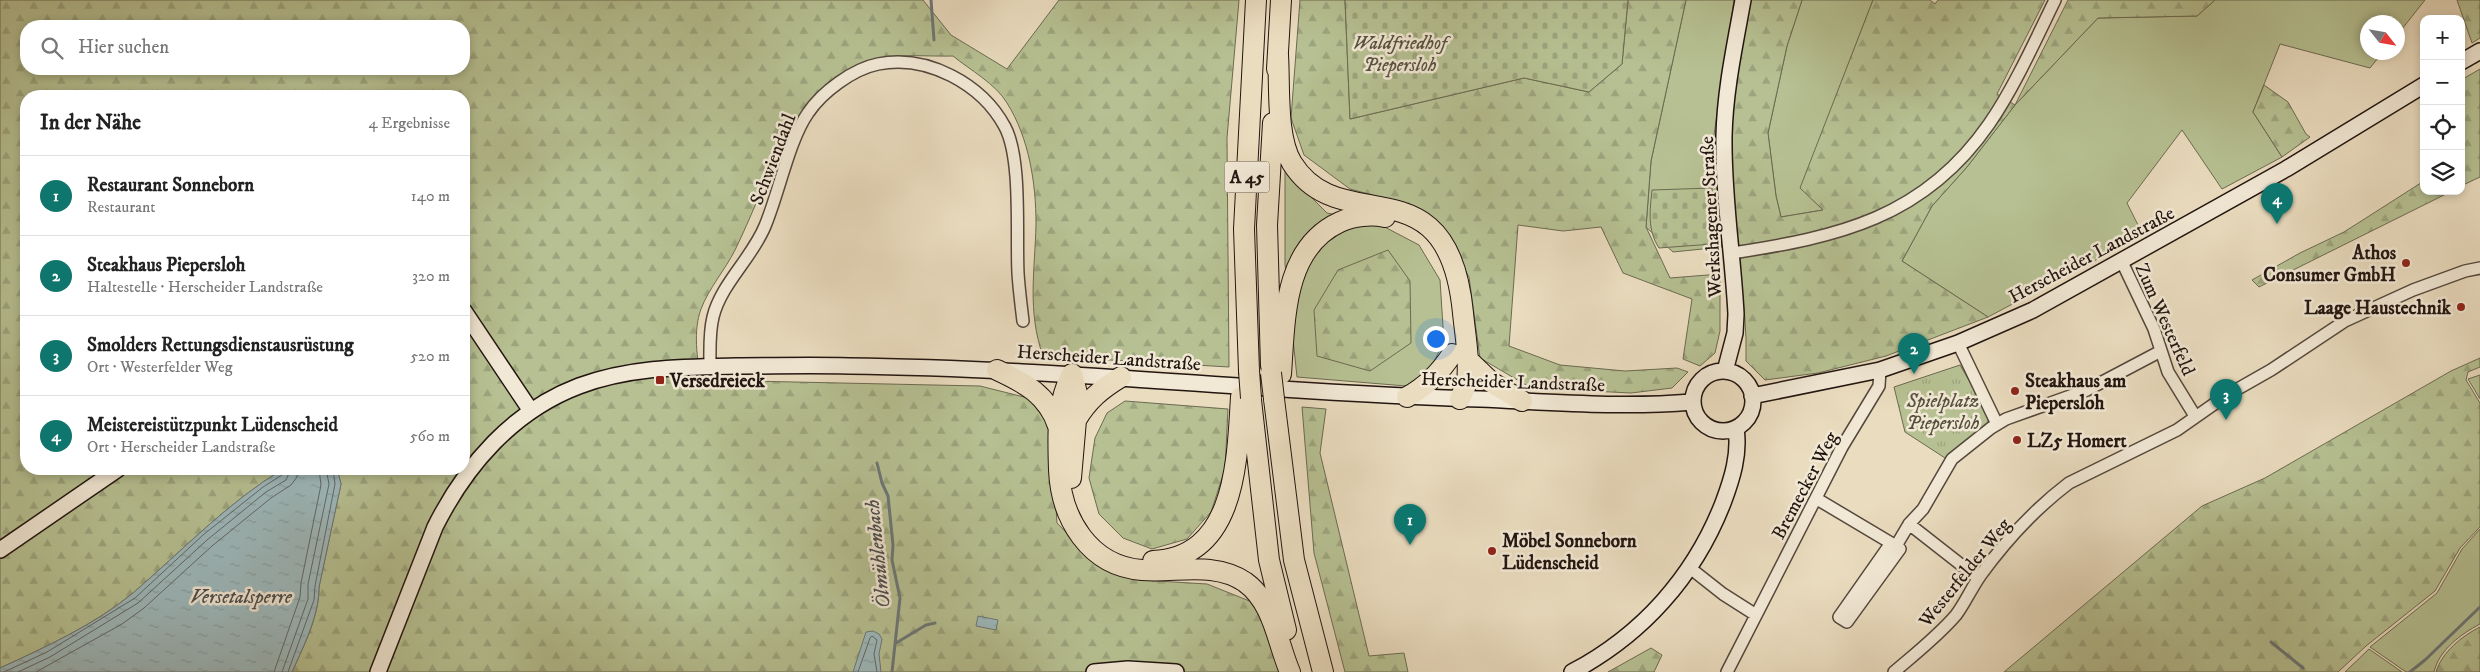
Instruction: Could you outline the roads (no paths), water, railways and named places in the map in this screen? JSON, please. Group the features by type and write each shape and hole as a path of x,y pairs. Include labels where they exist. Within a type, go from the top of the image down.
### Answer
{"highway":[{"name":"A 45","path":"1256,0 1244,229 1247,350 1246,397 1269,560 1296,672"},
{"name":"A 45","path":"1276,373 1267,225 1281,0"},
{"path":"1278,55 1283,136 1286,151 1293,164 1312,185 1325,192 1341,198 1403,212 1430,228 1443,242 1456,270 1460,288 1459,356 1424,388 1407,397"},
{"path":"1323,672 1294,560 1276,400 1276,373 1289,291 1300,260 1320,234 1331,226 1360,216 1378,215 1404,223 1426,238 1435,247 1443,261 1451,288 1459,356 1467,382 1460,399"},
{"path":"1459,356 1491,382 1522,401"},
{"path":"997,370 1024,382 1038,392 1054,414 1067,424"},
{"path":"1072,374 1078,397 1067,424 1062,500 1074,527 1088,545 1102,557 1128,568 1142,570 1214,570 1245,582 1263,601 1271,617 1290,672"},
{"path":"1122,377 1098,391 1067,424 1071,485 1075,508 1081,521 1093,537 1112,551 1133,559 1160,561 1181,555 1200,543 1214,529 1224,512 1234,482 1246,397"}],"main road":[{"name":"Werkshagener Straße","path":"1725,371 1735,333 1736,314 1725,179 1724,136 1727,98 1743,0"},
{"path":"2464,60 2480,51"},
{"name":"Herscheider Landstraße","path":"1752,396 1880,370 1958,343 2033,310 2286,169 2420,87"},
{"path":"470,320 531,411"},
{"name":"Herscheider Landstraße","path":"470,469 482,454 531,411 576,387 614,375 664,368 710,366 931,367 1122,377 1407,397 1616,406 1692,402"},
{"path":"1725,371 1744,379 1752,396 1752,407 1749,416 1736,429 1721,432 1705,426 1696,416 1692,402 1695,389 1704,377 1714,372 1725,371"},
{"path":"1572,672 1601,656 1634,632 1664,602 1690,568 1714,524 1729,488 1738,450 1736,429"},
{"path":"0,550 109,475"},
{"name":"Herscheider Landstraße","path":"378,672 426,548 445,506 466,475"},
{"path":"1094,672 1146,669 1176,672"}],"street":[{"path":"1732,253 1822,237 1870,222 1903,205 1935,184 1967,152 1990,124 2054,0"},
{"name":"Schwiendahl","path":"710,366 713,317 724,294 765,227 799,130 808,113 838,84 862,70 878,64 908,63 938,70 974,89 993,109 1006,128 1014,156 1018,274 1023,322"},
{"name":"Zum Westerfeld","path":"2122,262 2154,329 2168,372 2195,416"},
{"name":"Westerfelder Weg","path":"1894,672 1956,615 1978,578 1997,554 2057,492 2069,483 2177,430 2195,416 2271,370 2345,321 2422,287 2465,271 2480,268"},
{"path":"1958,343 1997,424"},
{"path":"1817,499 1893,545 1900,549 1847,622 1839,617 1893,545 1923,509 1952,459 1997,424 2034,408 2087,390 2161,351"},
{"name":"Bremecker Weg","path":"1726,672 1817,499 1842,447 1879,386 1880,370"},
{"path":"1910,524 1978,578"},
{"path":"1690,568 1723,594 1756,615"}],"water":[{"name":"Versetalsperre","path":"273,475 339,475 341,484 319,587 314,620 292,672 0,672 0,668 69,635 103,615 133,593 205,528"},
{"path":"978,616 998,620 996,630 976,626"},
{"path":"873,631 879,634 882,639 879,654 881,672 853,672 866,632"}],"waterway":[{"name":"Ölmühlenbach","path":"931,0 934,40"},
{"name":"Ölmühlenbach","path":"877,463 882,483 888,496 893,545 892,560 900,598 892,672"},
{"path":"2410,672 2480,607"},
{"path":"896,643 926,625 935,623"},
{"path":"2271,642 2303,668"}],"place":[{"name":"Meistereistützpunkt Lüdenscheid","path":"2277,224"},
{"name":"Athos Consumer GmbH","path":"2406,263"},
{"name":"Laage Haustechnik","path":"2461,307"},
{"name":"Steakhaus Piepersloh","path":"1914,374"},
{"name":"Versedreieck","path":"660,380"},
{"name":"Steakhaus am Piepersloh","path":"2015,391"},
{"name":"Smolders Rettungsdienstausrüstung","path":"2226,420"},
{"name":"LZ5 Homert","path":"2017,440"},
{"name":"Restaurant Sonneborn","path":"1410,545"},
{"name":"Möbel Sonneborn Lüdenscheid","path":"1492,551"}],"park label":[{"name":"Waldfriedhof Piepersloh","path":"1400,53"},
{"name":"Spielplatz Piepersloh","path":"1943,411"}]}
